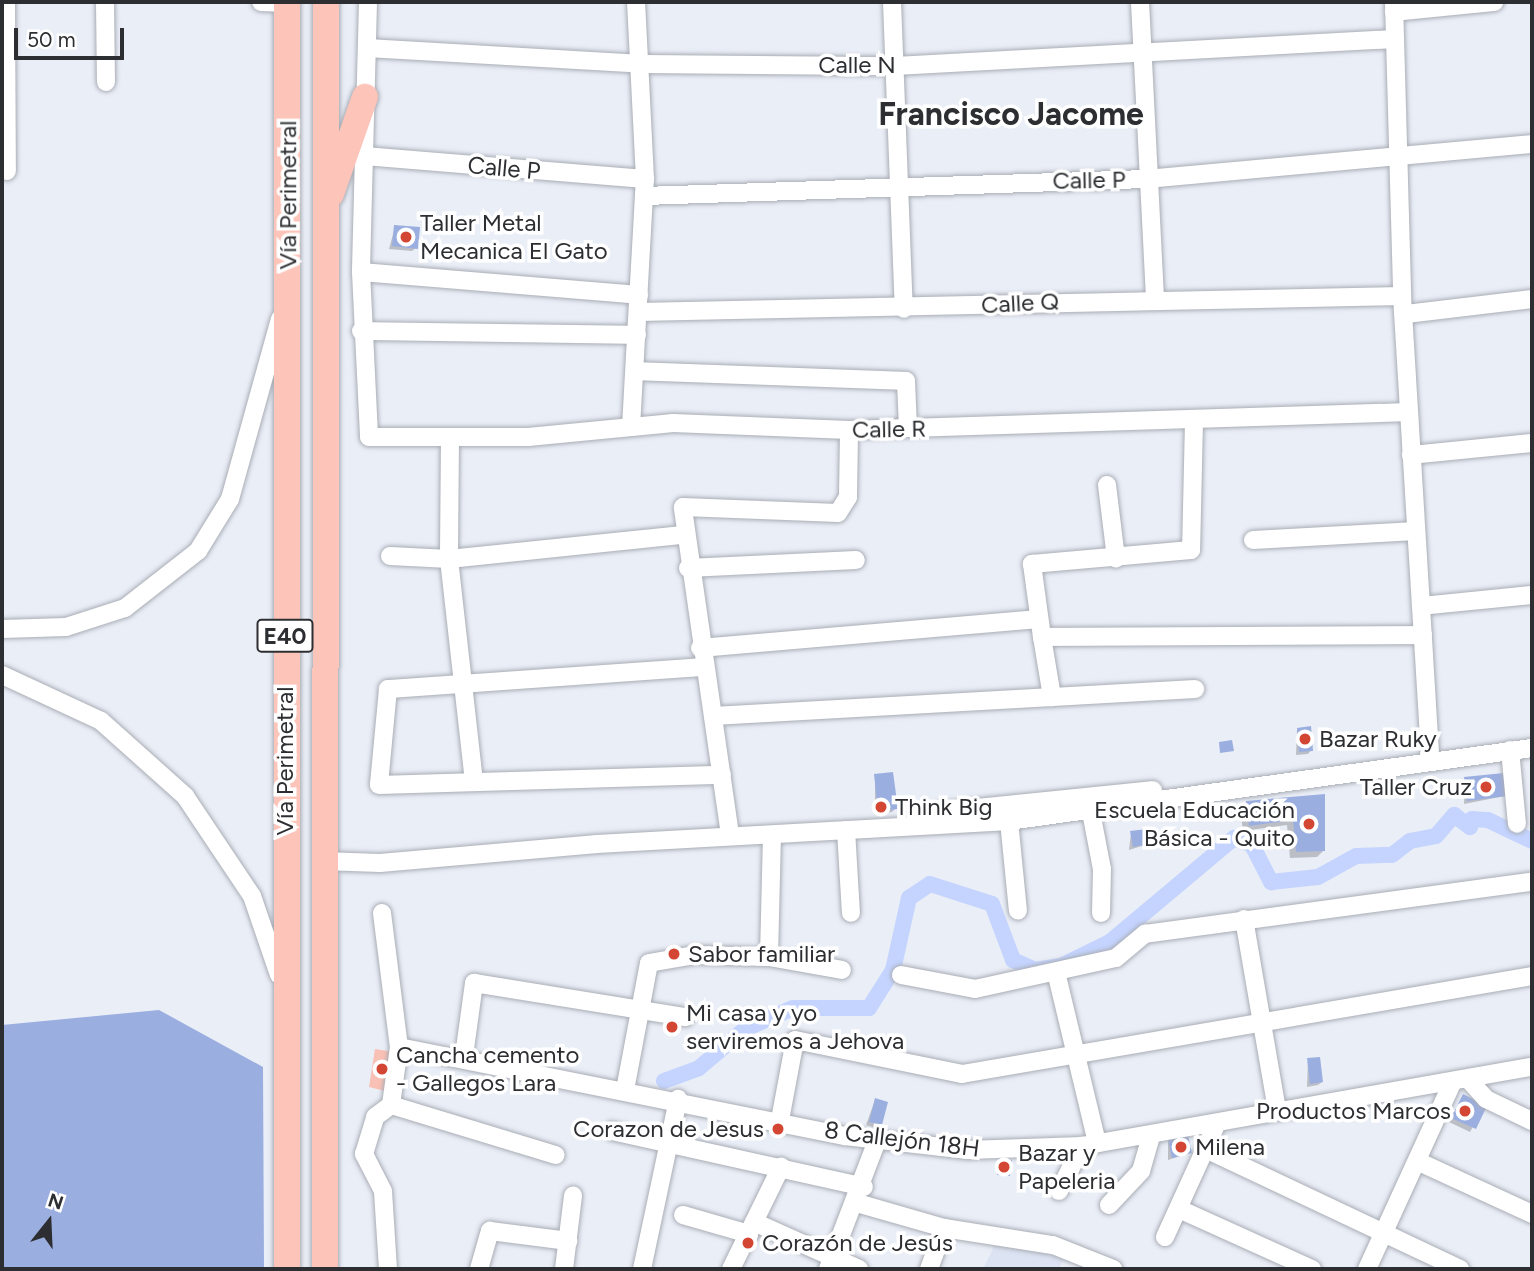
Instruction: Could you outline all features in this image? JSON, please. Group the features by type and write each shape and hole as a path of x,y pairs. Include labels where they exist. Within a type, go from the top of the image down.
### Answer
{"highway":[{"name":"Vía Perimetral","path":"278,2 288,289 287,1269"},
{"name":"Vía Perimetral","path":"325,1269 323,862 326,2"},
{"path":"325,208 365,97"}],"street":[{"path":"6,2 7,171"},
{"path":"105,2 106,82"},
{"path":"368,2 360,272 361,331 637,335"},
{"path":"631,427 644,187 643,64 636,2"},
{"path":"892,2 904,309"},
{"path":"1140,2 1155,297"},
{"path":"1430,760 1411,455 1397,159 1394,7 1495,2"},
{"name":"Calle N","path":"367,48 643,64 895,66 1394,39"},
{"name":"Calle P","path":"364,156 644,187 900,185 1147,179 1532,145"},
{"name":"Calle Q","path":"360,272 638,303 904,309 1155,297 1404,305 1532,299"},
{"path":"2,629 36,630 97,620 176,574 216,526 240,470 288,289"},
{"name":"Calle R","path":"361,331 369,437 450,438 631,427 849,430 1409,412"},
{"path":"635,371 906,381 908,428"},
{"path":"1052,697 1031,564 1191,550 1194,421"},
{"path":"729,828 683,536 683,507 692,503 838,513 848,498 849,430"},
{"path":"450,438 449,559 467,682 474,782"},
{"path":"1411,455 1532,443"},
{"path":"1107,485 1116,558"},
{"path":"1253,540 1416,531"},
{"path":"390,556 449,559 683,536"},
{"path":"688,568 856,560"},
{"path":"1421,606 1532,595"},
{"path":"700,648 1041,629 1423,635"},
{"path":"703,667 388,689 379,785 722,775"},
{"path":"2,675 34,687 101,721 140,752 185,796 227,858 270,937 287,1027"},
{"path":"713,716 1195,689"},
{"path":"323,862 380,863 597,844 846,830 1532,748"},
{"path":"1510,750 1517,824"},
{"path":"597,844 608,837 729,828 930,818 1009,821 1091,812 1265,781"},
{"path":"1091,812 1102,869 1101,913"},
{"path":"1009,821 1018,911"},
{"path":"846,830 851,913"},
{"path":"769,957 772,835"},
{"path":"901,975 975,989 1057,976 1116,958 1145,934 1532,882"},
{"path":"383,913 399,1047 391,1105 375,1117 364,1154 383,1191 388,1269"},
{"path":"1244,919 1259,1024 1277,1111"},
{"path":"625,1090 653,961 769,957 842,970"},
{"path":"1057,976 1080,1056 1090,1144 1059,1191"},
{"path":"780,1120 795,1040 962,1074 1080,1056 1532,976"},
{"path":"464,1056 474,983 685,1017"},
{"name":"8 Callejón 18H","path":"399,1047 464,1056 877,1141 968,1150 1090,1144 1216,1125 1277,1111 1532,1067"},
{"path":"1367,1269 1417,1161 1461,1080 1486,1099 1532,1121"},
{"path":"642,1269 678,1099"},
{"path":"391,1105 556,1155"},
{"path":"1166,1237 1208,1150 1216,1125"},
{"path":"612,1130 781,1167 944,1228 1053,1245 1113,1269"},
{"path":"1109,1205 1141,1171 1151,1135"},
{"path":"830,1263 861,1195 877,1141"},
{"path":"1208,1150 1383,1235 1460,1269"},
{"path":"1417,1161 1532,1214"},
{"path":"731,1269 781,1167"},
{"path":"564,1269 573,1196"},
{"path":"1179,1209 1312,1269"},
{"path":"683,1216 751,1228 830,1263 859,1269"},
{"path":"929,1269 944,1228"},
{"path":"479,1269 490,1231 568,1241"}],"shaded area":[{"name":"Cancha cemento - Gallegos Lara","path":"375,1049 394,1052 389,1092 369,1087"},
{"path":"995,1244 1064,1257 1059,1269 983,1269"}],"building":[{"name":"Taller Metal Mecanica El Gato","path":"394,225 420,227 418,249 392,246"},
{"name":"Bazar Ruky","path":"1311,726 1313,751 1299,752 1297,728"},
{"path":"1232,740 1234,751 1220,753 1219,742"},
{"path":"893,772 898,809 878,811 874,774"},
{"name":"Taller Cruz","path":"1504,773 1507,796 1467,801 1464,777"},
{"name":"Escuela Educación Básica - Quito","path":"1325,794 1325,851 1296,852 1293,820 1249,826 1246,801"},
{"path":"1147,829 1150,844 1133,847 1130,831"},
{"path":"159,1010 263,1067 264,1269 2,1269 2,1025"},
{"path":"1320,1057 1323,1082 1310,1084 1307,1058"},
{"path":"1463,1094 1487,1106 1476,1129 1451,1118"},
{"path":"875,1098 888,1102 882,1125 869,1122"},
{"path":"1188,1135 1192,1153 1172,1158 1168,1139"},
{"name":"Bazar y Papeleria","path":"999,1158 1012,1160 1010,1176 997,1175"}],"waterway":[{"path":"664,1081 699,1068 745,1029 793,1008 869,1008 893,970 909,898 930,884 992,904 1013,960 1035,970 1061,966 1110,942 1234,838 1252,845 1271,882 1318,877 1356,856 1392,855 1410,841 1436,836 1454,815 1470,827 1472,819 1488,820 1532,841"}],"place":[{"name":"Taller Metal Mecanica El Gato","path":"406,237"},
{"name":"Bazar Ruky","path":"1305,739"},
{"name":"Taller Cruz","path":"1486,787"},
{"name":"Think Big","path":"881,807"},
{"name":"Escuela Educación Básica - Quito","path":"1309,824"},
{"name":"Sabor familiar","path":"674,954"},
{"name":"Mi casa y yo serviremos a Jehova","path":"672,1027"},
{"name":"Cancha cemento - Gallegos Lara","path":"382,1069"},
{"name":"Productos Marcos","path":"1465,1111"},
{"name":"Corazon de Jesus","path":"778,1129"},
{"name":"Milena","path":"1181,1147"},
{"name":"Bazar y Papeleria","path":"1004,1167"},
{"name":"Corazón de Jesús","path":"748,1243"}],"district":[{"name":"Francisco Jacome","path":"1011,114"}]}
